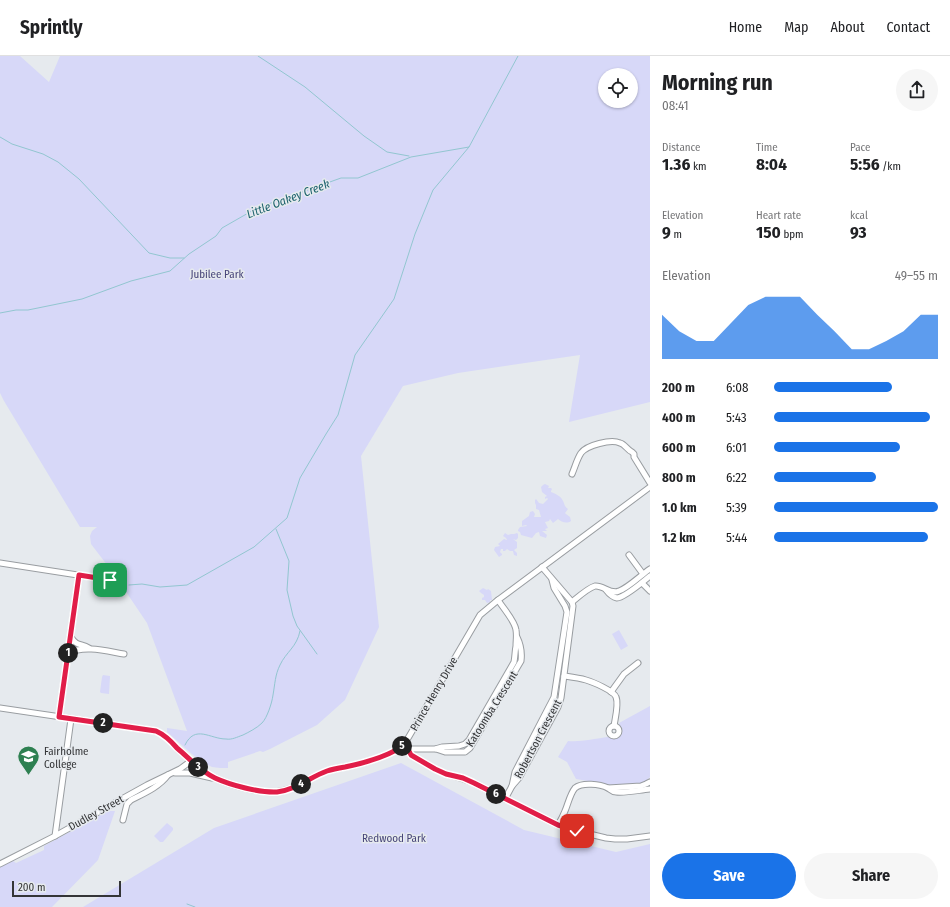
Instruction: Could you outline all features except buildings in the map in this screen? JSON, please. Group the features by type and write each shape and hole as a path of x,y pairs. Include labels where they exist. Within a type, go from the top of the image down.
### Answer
{"street":[{"path":"572,474 582,453 588,448 599,444 616,442 622,444 629,451 629,454 634,457 650,483"},
{"name":"Prince Henry Drive","path":"404,745 480,615 650,486"},
{"path":"629,555 643,574"},
{"path":"0,563 110,580 114,579"},
{"name":"Robertson Crescent","path":"512,786 519,778 558,707 561,698 573,606 572,602 542,567"},
{"path":"572,602 591,588 597,586 618,592 623,590 650,569"},
{"path":"59,717 79,575"},
{"path":"605,589 610,595 617,598 621,597 650,576"},
{"name":"Robertson Crescent","path":"506,799 512,786 515,772 554,697 566,612 565,606 554,588 552,580"},
{"path":"642,583 650,591"},
{"name":"Katoomba Crescent","path":"408,749 435,749 445,752 465,752 470,748 521,661 522,656 516,628 498,600"},
{"path":"70,637 76,644 90,649"},
{"path":"68,653 76,650 90,649 124,654"},
{"path":"611,692 624,674 638,663"},
{"path":"564,676 587,681 611,692 617,698 614,726"},
{"path":"0,708 156,731 166,737 206,773 215,778 237,785 269,792 291,789 328,771 357,764 393,752 404,745 411,755 435,769 474,783 558,825 577,831 611,838 628,839 650,836"},
{"path":"55,836 71,719"},
{"name":"Dudley Street","path":"0,864 185,766 191,761"},
{"path":"123,820 128,804 131,800 159,785 170,774 190,773 215,778"},
{"path":"558,825 566,810 572,793 578,786 587,784 608,788 641,786 650,782"},
{"path":"608,788 611,791 617,792 650,790"}],"green space":[{"name":"Jubilee Park","path":"0,56 20,56 49,82 60,56 650,56 650,402 569,422 580,355 458,373 403,386 361,456 379,627 345,700 317,725 263,752 260,751 228,762 228,768 212,767 206,764 188,751 167,732 167,728 187,731 147,623 118,580 119,575 114,574 91,544 90,536 92,531 97,527 80,527 0,393"},
{"path":"545,484 549,486 548,488 552,489 551,492 558,495 562,499 568,509 565,513 570,517 571,521 564,522 558,519 553,523 550,519 549,521 545,522 548,528 545,529 547,531 542,531 547,535 546,538 540,536 539,532 532,538 521,535 518,530 520,527 527,526 522,526 522,521 529,516 530,512 533,511 535,514 534,517 541,517 539,510 536,509 535,500 536,499 539,503 543,504 548,499 545,499 547,496 542,492 541,487"},
{"path":"505,533 508,535 518,534 518,538 516,540 513,539 517,542 517,548 514,550 517,553 517,556 514,555 513,551 507,549 503,551 503,549 501,549 500,552 502,555 499,557 494,550 495,547 500,546 498,544 504,539 507,540 503,536"},
{"path":"483,588 491,591 492,600 490,600 490,602 487,603 485,600 482,600 484,595 479,591"},
{"path":"619,630 628,646 621,650 612,634"},
{"path":"103,675 110,676 109,694 100,692"},
{"path":"650,706 650,777 643,783 611,785 576,779 567,762 558,757 568,741 619,737 621,730 619,723"},
{"name":"Redwood Park","path":"401,763 524,830 616,852 650,844 650,907 83,907 214,828"},
{"path":"108,811 115,811 98,860 52,907 0,907 0,867 13,861 16,863 44,850 44,846"},
{"path":"167,823 173,828 173,830 163,842 160,842 154,836"}],"waterway":[{"path":"258,56 305,87 364,136 387,152 409,156"},
{"name":"Little Oakey Creek","path":"0,313 16,310 28,310 82,299 131,281 170,271 189,254 216,236 222,228 257,208 341,178 358,178 411,157 469,147 518,56"},
{"path":"0,137 12,144 43,154 58,162 79,179 149,253 170,258 184,258"},
{"path":"129,585 142,584 160,587 187,585 254,547 287,518 300,478 338,415 355,355 394,299 415,234 433,190 469,147"},
{"path":"276,529 289,561 287,590 293,616 297,626 317,654"},
{"path":"185,745 193,735 203,734 230,739 245,734 262,723 266,718 270,706 278,669 282,660 299,637 300,631"},
{"path":"187,904 195,907"}],"place":[{"name":"Fairholme College","path":"28,776"}],"route":[{"path":"110,580 79,575 59,717 156,731 166,737 206,773 215,778 237,785 269,792 291,789 321,773 380,757 393,752 404,745 411,755 435,769 446,774 463,778 558,825 577,831"}]}
